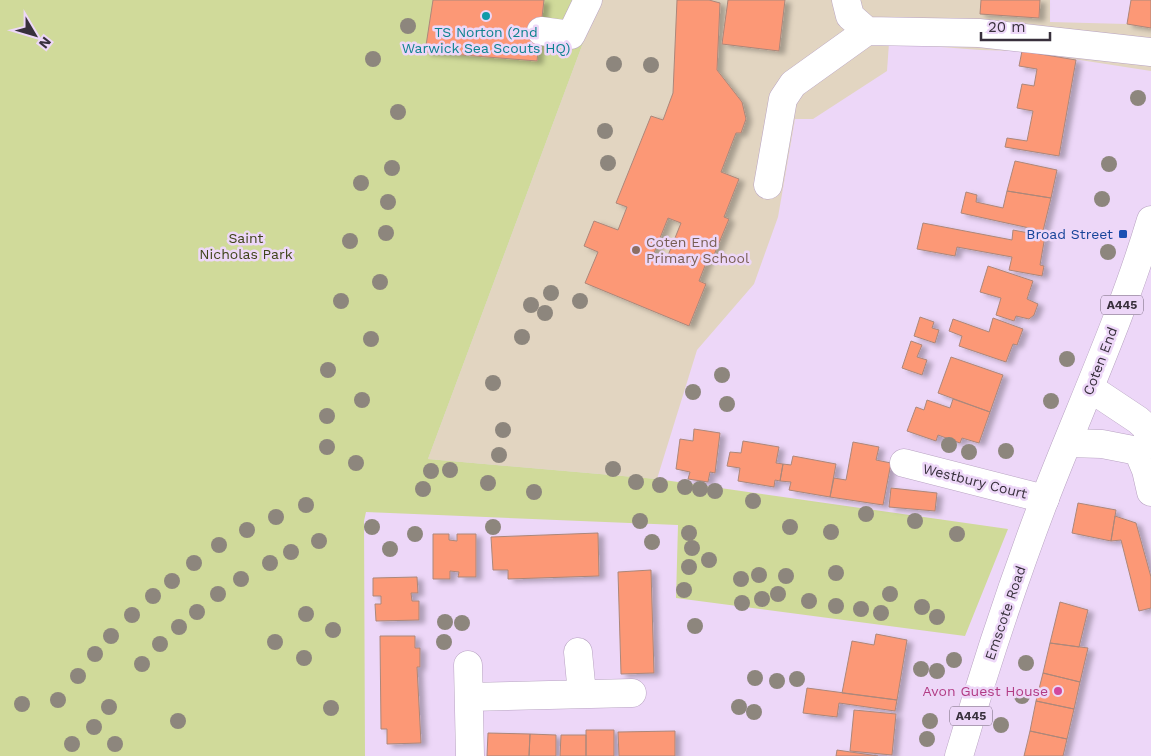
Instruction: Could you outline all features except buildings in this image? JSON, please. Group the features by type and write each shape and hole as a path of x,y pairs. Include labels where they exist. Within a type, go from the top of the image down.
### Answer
{"street":[{"path":"541,31 571,34 588,0"},
{"path":"846,0 850,16 867,31"},
{"path":"768,185 783,98 793,84 867,31 979,33 1151,52"},
{"name":"Coten End","path":"1045,499 1125,297 1151,220"},
{"path":"1090,388 1138,420 1146,436 1151,492"},
{"path":"1068,443 1102,444 1146,436"},
{"name":"Westbury Court","path":"904,463 1045,499"},
{"name":"Emscote Road","path":"959,756 981,684 1045,499"},
{"path":"578,652 582,694"},
{"path":"468,665 470,756"},
{"path":"470,697 632,693"}],"shaded area":[{"name":"Coten End Primary School","path":"599,0 1050,0 1050,22 1127,24 1151,28 1151,71 1022,51 980,50 889,43 887,71 813,119 795,119 778,217 754,284 697,350 657,479 428,459"}],"green space":[{"name":"Saint Nicholas Park","path":"0,0 599,0 428,459 657,479 1008,529 965,636 676,598 678,525 366,512 364,521 365,756 0,756"}],"place":[{"name":"TS Norton (2nd Warwick Sea Scouts HQ)","path":"486,16"},
{"name":"Broad Street","path":"1123,234"},
{"name":"Coten End Primary School","path":"636,250"},
{"name":"Avon Guest House","path":"1058,691"}]}
